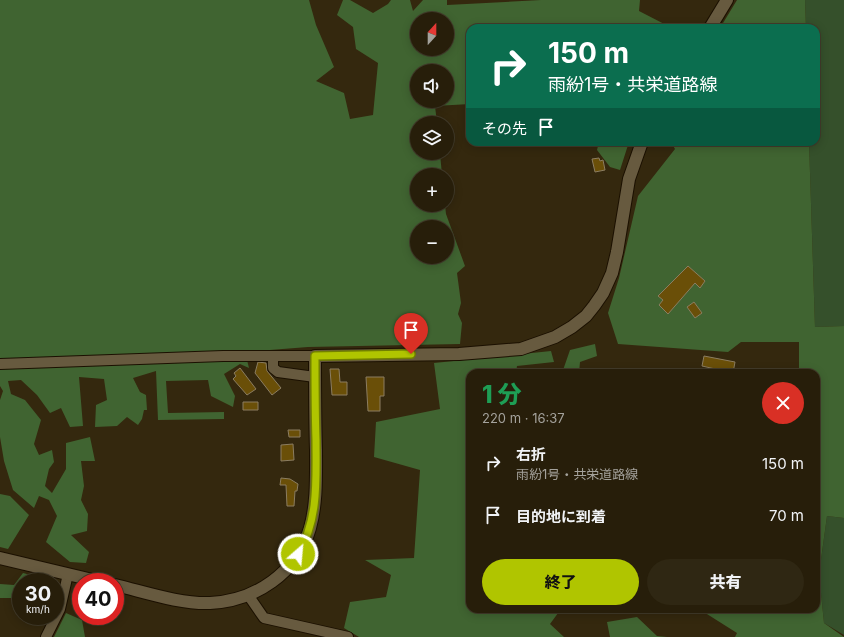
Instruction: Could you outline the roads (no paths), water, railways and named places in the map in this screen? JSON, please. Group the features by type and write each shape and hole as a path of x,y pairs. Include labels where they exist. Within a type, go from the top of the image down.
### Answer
{"street":[{"path":"712,24 727,0"},
{"path":"0,364 215,356 458,354 521,349 555,337 572,327 586,316 602,293 612,273 629,179 641,146"},
{"path":"273,356 273,368 278,372 315,377"},
{"path":"124,587 183,601 210,603 237,599 265,588 282,574 293,562 310,529 316,484 315,356"},
{"path":"0,558 72,575"},
{"path":"46,637 60,609 68,574"},
{"path":"248,595 264,618 348,637"}]}
